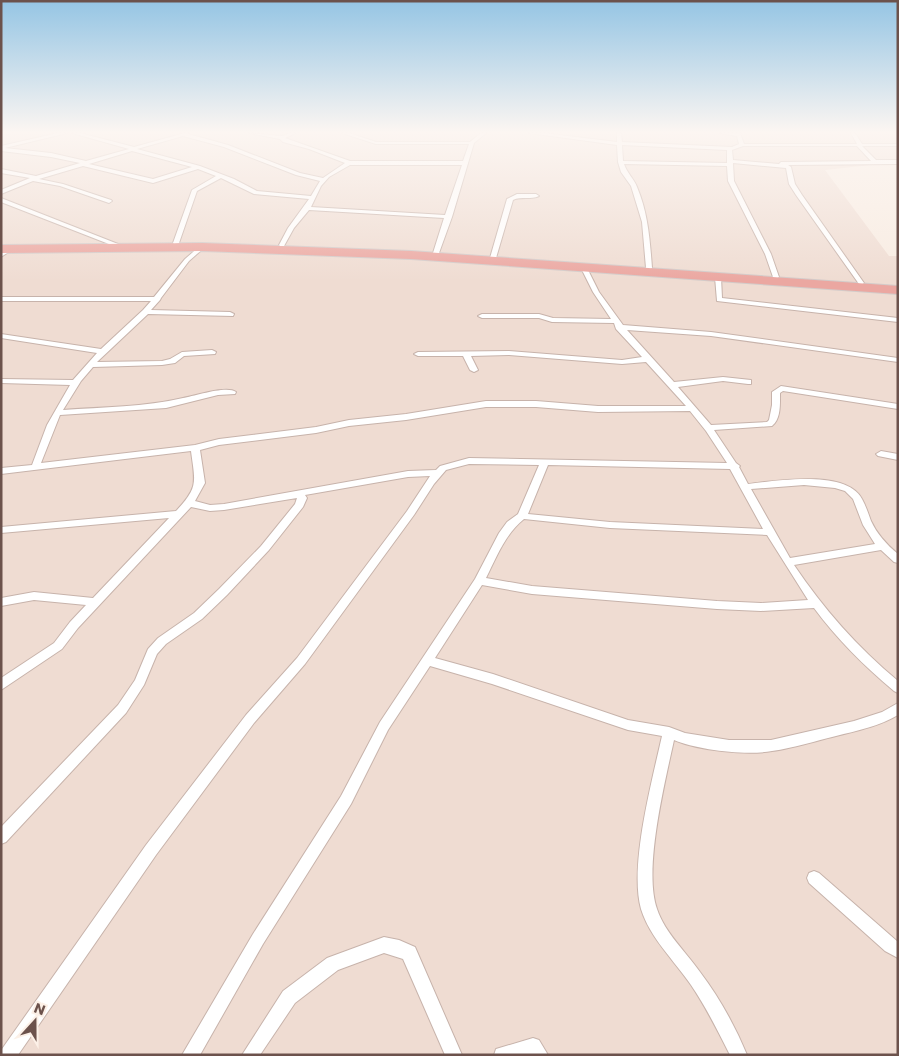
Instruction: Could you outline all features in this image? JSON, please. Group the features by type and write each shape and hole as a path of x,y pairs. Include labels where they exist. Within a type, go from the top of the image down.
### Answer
{"highway":[{"path":"3,250 176,243 282,245 436,253 898,285"},
{"path":"3,250 202,247 411,255 898,290"}],"street":[{"path":"1,192 24,182"},
{"path":"51,182 109,201"},
{"path":"176,243 195,190 209,182"},
{"path":"237,182 258,194 312,198"},
{"path":"282,245 291,228 307,208 322,182"},
{"path":"436,253 459,182"},
{"path":"632,182 642,212 649,268"},
{"path":"732,182 768,254 776,277"},
{"path":"792,182 799,196 861,283"},
{"path":"492,258 510,199 517,196 536,196"},
{"path":"1,200 116,245"},
{"path":"307,208 449,217"},
{"path":"35,468 58,413 67,395 76,383 103,351 146,312 187,260 202,247"},
{"path":"584,268 598,297 616,324 673,385 708,428 735,466 745,488 788,562 818,604 852,646 878,672 898,688"},
{"path":"718,277 719,300 898,320"},
{"path":"1,299 158,299"},
{"path":"146,312 230,314"},
{"path":"482,316 542,316 552,320 616,324 726,336 898,360"},
{"path":"1,336 33,339 68,348 103,351"},
{"path":"91,365 162,363 172,361 182,354 212,352"},
{"path":"466,353 474,370"},
{"path":"418,354 509,353 622,362 648,359"},
{"path":"673,385 723,379 748,382"},
{"path":"1,381 76,383"},
{"path":"708,428 769,424 773,421 776,392 781,388 898,407"},
{"path":"58,413 166,405 232,392"},
{"path":"1,470 35,468 195,448 234,440 316,430 339,424 406,417 486,404 536,404 598,409 692,408"},
{"path":"1,685 58,646 74,625 188,503 197,491 200,483 195,448"},
{"path":"881,454 898,457"},
{"path":"8,1055 151,850 250,719 301,661 411,513 430,482 438,473 448,466 469,461 735,466"},
{"path":"190,1055 258,939 346,800 384,726 479,581 503,535 511,524 522,516 544,463"},
{"path":"188,503 210,508 408,474 438,473"},
{"path":"745,488 812,484 838,484 845,487 856,494 867,524 882,546 898,559"},
{"path":"1,837 122,709 140,682 152,652 162,641 198,616 266,548 300,505 302,498 300,494"},
{"path":"1,530 176,514"},
{"path":"522,516 561,522 634,528 663,527 770,532"},
{"path":"788,562 882,546"},
{"path":"479,581 532,590 717,605 761,607 818,604"},
{"path":"1,602 34,596 95,602"},
{"path":"428,661 493,679 628,725 729,746 771,746 854,726 886,716 898,708"},
{"path":"669,732 658,786 647,859 648,907 656,925 702,988 739,1055"},
{"path":"814,878 890,946 898,950"},
{"path":"250,1055 290,997 333,964 384,945 399,948 409,953 454,1055"},
{"path":"502,1055 533,1046 540,1055"}],"shaded area":[{"path":"1,182 834,182 889,256 898,256 898,1055 1,1055"}]}
